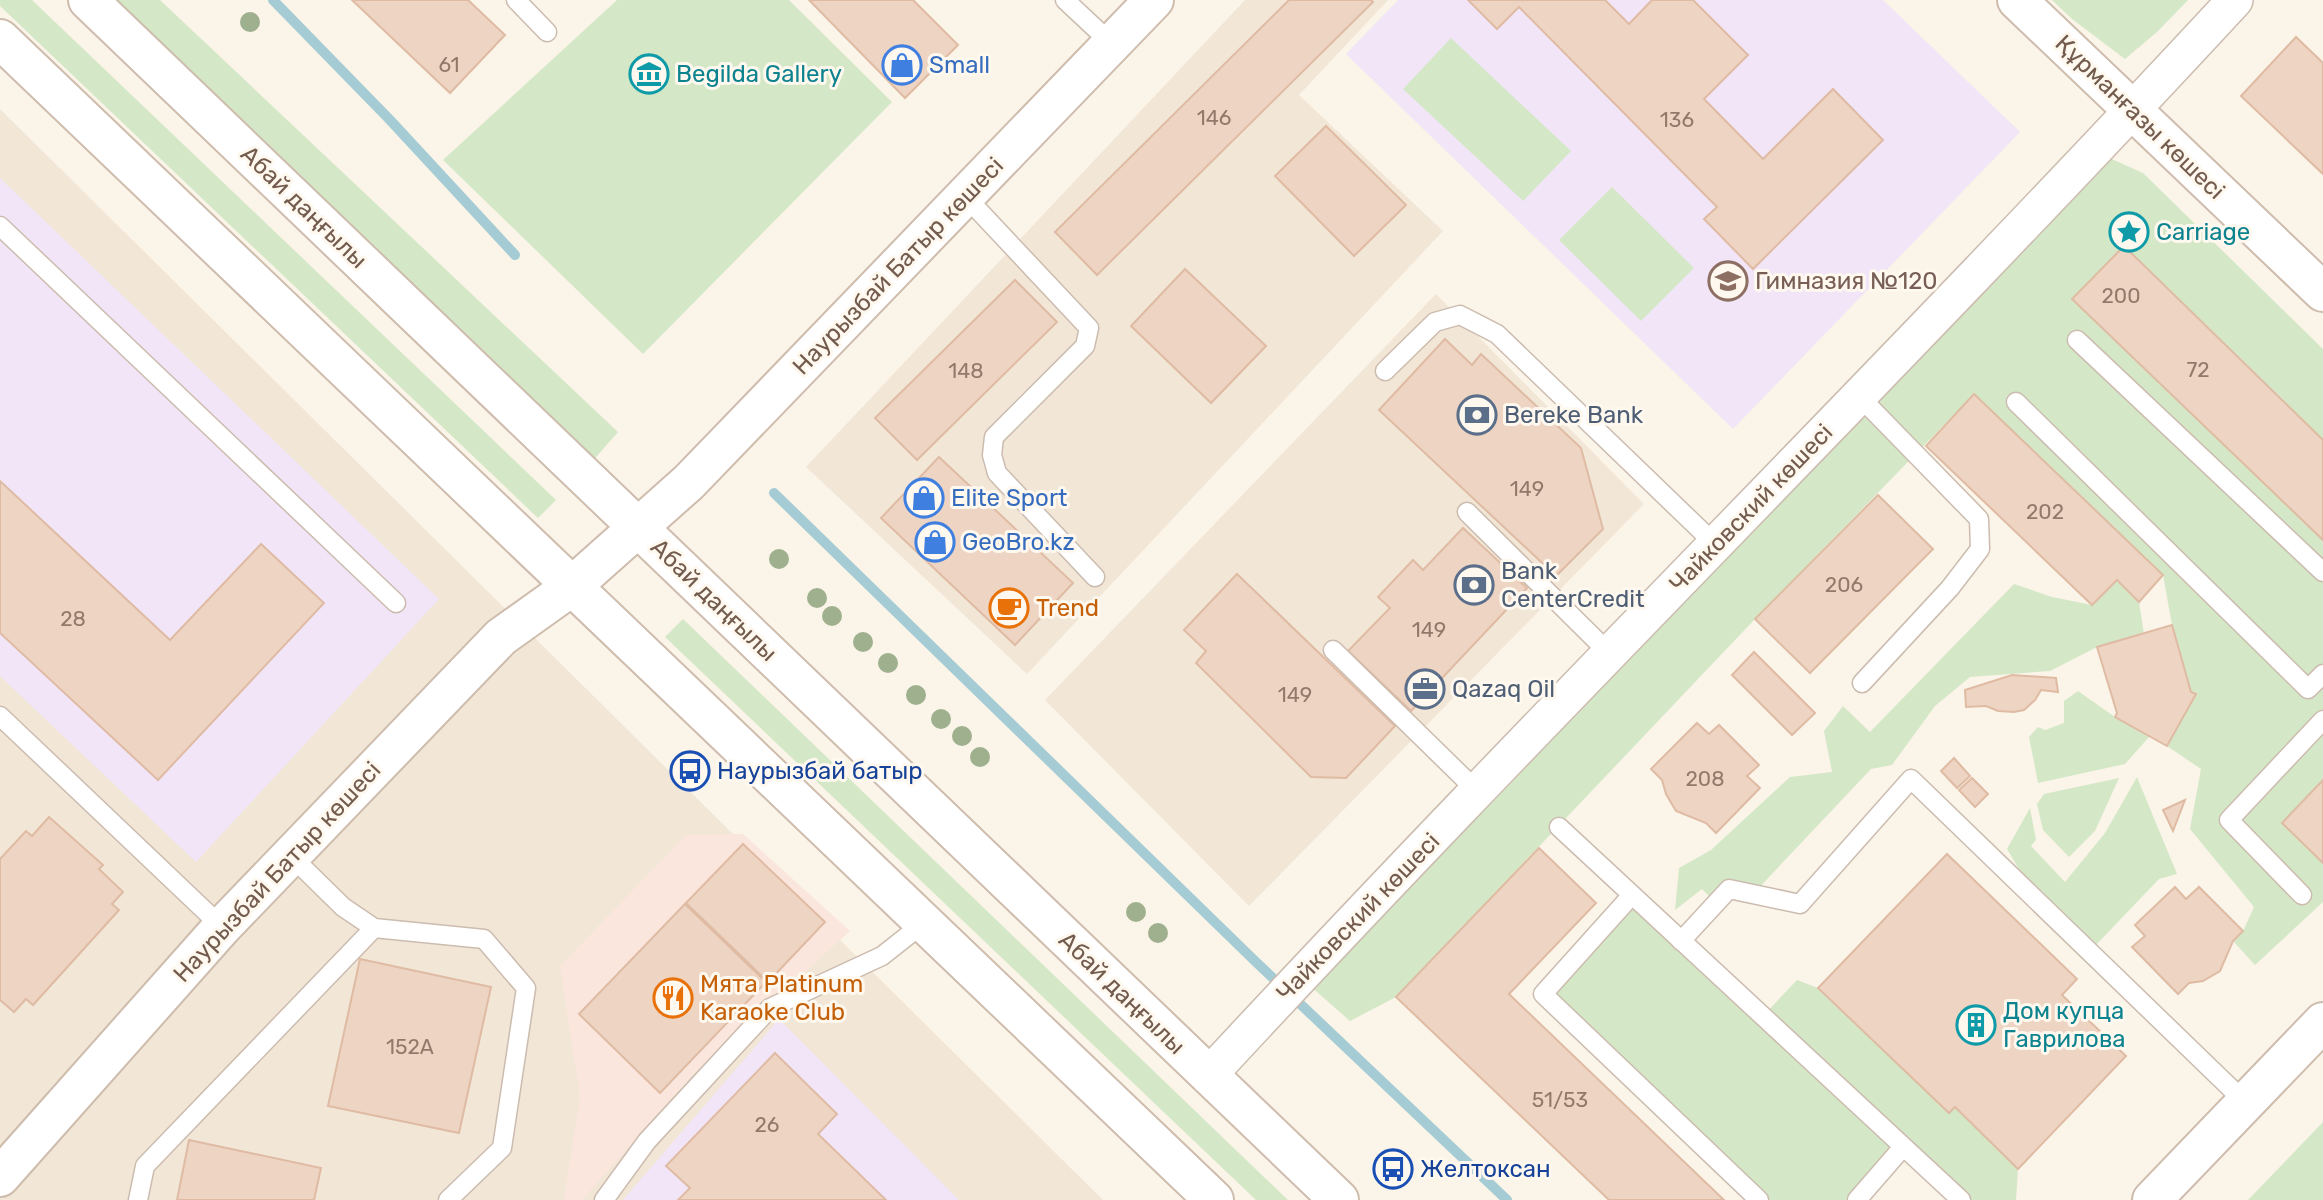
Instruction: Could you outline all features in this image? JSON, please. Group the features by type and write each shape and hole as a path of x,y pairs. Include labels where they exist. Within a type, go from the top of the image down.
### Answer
{"main road":[{"name":"Абай даңғылы","path":"88,0 1339,1200"},
{"name":"Наурызбай Батыр көшесі","path":"638,527 690,482 1154,0"},
{"name":"Құрманғазы көшесі","path":"2017,0 2323,292"},
{"path":"0,39 1214,1200"},
{"path":"572,587 638,527"},
{"name":"Наурызбай Батыр көшесі","path":"0,1177 222,927 500,637 572,587"},
{"path":"2152,1200 2323,1022"}],"street":[{"name":"Чайковский көшесі","path":"1208,1076 1609,653 2133,111 2235,0"}],"lane":[{"path":"516,0 548,32"},
{"path":"1065,0 1112,44"},
{"path":"965,197 1089,328 1085,346 994,437 992,455 997,473 1095,577"},
{"path":"0,226 396,603"},
{"path":"1385,371 1434,322 1460,315 1497,334 1716,545"},
{"path":"2077,340 2323,572"},
{"path":"1859,396 1979,519 1980,549 1950,589 1862,683"},
{"path":"2016,401 2308,689 2323,674"},
{"path":"1467,512 1609,653"},
{"path":"1333,650 1478,792"},
{"path":"0,716 222,927"},
{"path":"2302,895 2230,820 2323,720"},
{"path":"1681,941 1729,889 1800,904 1911,779 2246,1103"},
{"path":"1559,827 1961,1200"},
{"path":"290,855 343,907 374,928 484,939 526,988 502,1148 448,1200"},
{"path":"1632,896 1543,994 1759,1200"},
{"path":"604,1200 646,1141 770,1008 883,956 925,922"},
{"path":"138,1200 145,1166 374,928"},
{"path":"1857,1200 1903,1147"}],"shaded area":[{"path":"1245,0 1388,0 1299,95 1443,231 1027,674 806,467"},
{"name":"Гимназия №120","path":"1398,0 1883,0 2020,132 1733,429 1346,54"},
{"path":"0,109 1103,1200 0,1200"},
{"path":"0,178 439,599 196,862 0,676"},
{"path":"1436,294 1644,504 1249,906 1045,700"},
{"path":"743,834 850,931 695,1072 582,1200 564,1200 580,1097 560,966 686,835"},
{"path":"779,1019 959,1200 623,1200"}],"green space":[{"path":"0,0 32,0 556,500 538,518 0,6"},
{"path":"88,0 160,0 618,432 582,473"},
{"path":"617,0 789,0 892,102 643,354 443,160"},
{"path":"2052,0 2188,0 2157,32 2125,59 2072,19"},
{"path":"1451,38 1571,151 1523,201 1403,89"},
{"path":"2094,151 2143,173 2323,349 2323,440 2124,246 2072,299 2323,540 2323,780 2282,823 2323,863 2323,902 2255,965 2233,941 2243,931 2254,907 2190,829 2201,769 2167,746 2195,695 2191,692 2172,625 2163,575 1974,394 1755,619 1396,997 1350,1021 1301,978"},
{"path":"1612,187 1694,268 1641,321 1559,240"},
{"path":"2117,580 2139,602 2144,634 2097,647 2050,671 1970,677 1935,706 1892,765 1871,769 1753,894 1729,889 1716,903 1702,889 1675,910 1679,868 1711,850 1790,777 1832,772 1824,731 1843,706 1870,732 2014,584 2052,597 2092,605"},
{"path":"683,619 1288,1200 1256,1200 665,637"},
{"path":"2078,691 2115,717 2150,736 2125,764 2038,783 2029,737 2038,727 2045,730 2064,723 2064,701"},
{"path":"2137,777 2177,874 2159,879 2095,946 2019,869 2007,849 2030,808 2036,840 2031,846 2065,882 2105,833"},
{"path":"2119,778 2095,831 2069,857 2043,830 2037,804 2044,794"},
{"path":"1631,896 1763,1016 1797,980 1818,988 1949,1113 1955,1107 2018,1169 2016,1200 1961,1200 1903,1147 1857,1200 1759,1200 1543,994"},
{"path":"2323,1122 2323,1200 2248,1200"}],"building":[{"path":"352,0 468,0 505,35 450,93"},
{"path":"809,0 913,0 958,45 905,98"},
{"path":"1289,0 1373,2 1097,275 1055,232"},
{"path":"1468,0 1605,0 1629,24 1652,0 1693,0 1748,55 1704,99 1763,159 1833,89 1883,140 1753,269 1704,219 1717,207 1519,7 1497,29"},
{"path":"2296,37 2323,63 2323,174 2241,96"},
{"path":"1326,126 1406,205 1354,256 1275,176"},
{"path":"2124,246 2323,440 2323,540 2072,299"},
{"path":"1185,269 1266,346 1211,403 1131,326"},
{"path":"1015,280 1057,322 917,460 875,418"},
{"path":"1445,339 1472,365 1481,354 1581,448 1603,529 1556,576 1379,410"},
{"path":"1974,394 2163,575 2139,602 2117,580 2092,605 1926,446"},
{"path":"939,457 1073,583 1015,645 881,518"},
{"path":"0,481 170,640 261,544 324,603 158,780 0,633"},
{"path":"1878,495 1933,549 1810,673 1755,619"},
{"path":"1463,528 1527,588 1411,711 1348,651 1390,608 1378,597 1413,560 1423,570"},
{"path":"1237,574 1395,726 1346,778 1311,777 1196,663 1206,651 1184,630"},
{"path":"2172,625 2191,692 2196,694 2167,746 2115,717 2117,713 2097,647"},
{"path":"1754,652 1815,713 1792,735 1732,675"},
{"path":"2012,675 2056,678 2058,692 2041,690 2024,710 2014,712 1998,711 1986,706 1966,707 1965,690"},
{"path":"1697,723 1709,734 1719,725 1759,765 1747,776 1760,788 1716,833 1706,823 1676,811 1666,794 1662,780 1651,769"},
{"path":"1954,758 1970,776 1957,788 1941,771"},
{"path":"1972,778 1988,794 1975,807 1959,790"},
{"path":"2323,780 2323,863 2282,823"},
{"path":"2185,800 2173,831 2163,810"},
{"path":"49,817 103,865 99,869 123,892 112,904 119,910 33,1005 26,999 14,1012 0,1000 0,859 26,831 32,836"},
{"path":"743,844 825,922 768,982 686,903"},
{"path":"1539,848 1596,903 1509,994 1724,1200 1609,1200 1396,997"},
{"name":"Дом купца Гаврилова","path":"1947,854 2077,979 2062,995 2126,1056 2018,1169 1955,1107 1949,1113 1818,988"},
{"path":"2175,887 2186,899 2199,887 2243,931 2233,941 2220,971 2203,981 2189,983 2178,994 2132,947 2145,936 2135,925"},
{"name":"Мята Platinum Karaoke Club","path":"685,904 766,982 660,1093 579,1014"},
{"path":"360,959 491,987 459,1133 328,1106"},
{"path":"775,1053 837,1114 818,1134 886,1200 678,1200 690,1188 666,1166"},
{"path":"189,1140 321,1168 314,1200 177,1200"}],"waterway":[{"path":"273,0 390,120 515,255"},
{"path":"774,493 1257,963 1507,1200"}],"place":[{"name":"Small","path":"902,65"},
{"name":"Begilda Gallery","path":"649,74"},
{"name":"Carriage","path":"2129,232"},
{"name":"Гимназия №120","path":"1728,281"},
{"name":"Bereke Bank","path":"1477,415"},
{"name":"Elite Sport","path":"924,498"},
{"name":"GeoBro.kz","path":"935,542"},
{"name":"Bank CenterCredit","path":"1474,585"},
{"name":"Trend","path":"1009,608"},
{"name":"Qazaq Oil","path":"1425,689"},
{"name":"Наурызбай батыр","path":"690,771"},
{"name":"Мята Platinum Karaoke Club","path":"673,998"},
{"name":"Дом купца Гаврилова","path":"1976,1025"},
{"name":"Желтоксан","path":"1393,1169"}]}
